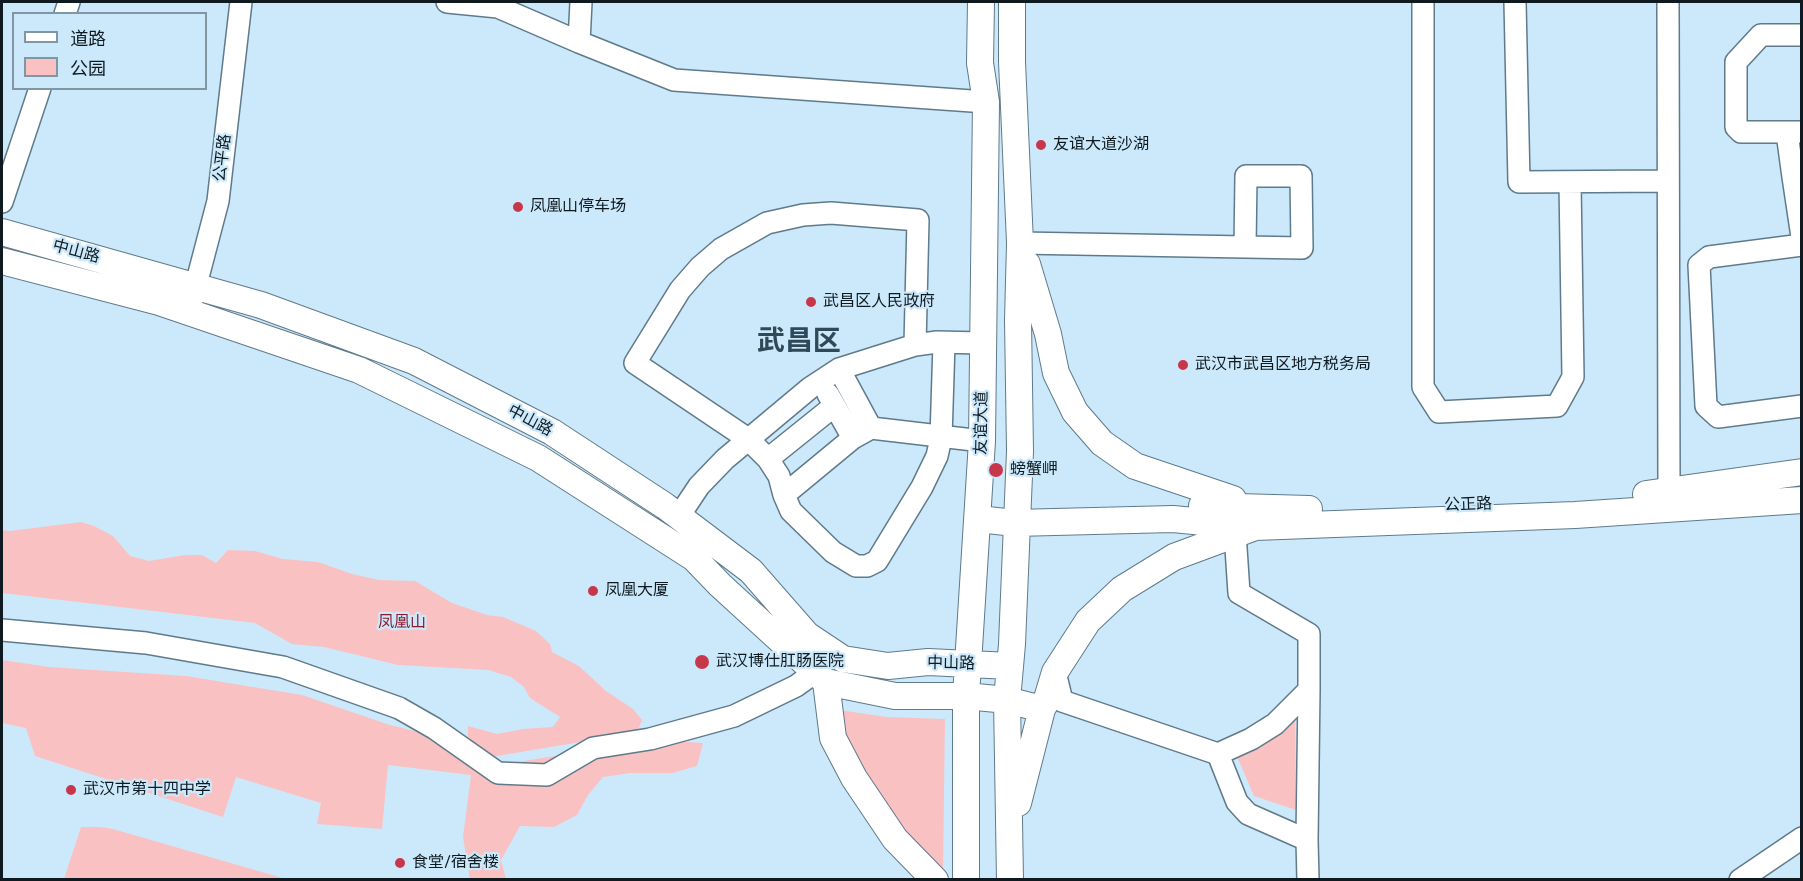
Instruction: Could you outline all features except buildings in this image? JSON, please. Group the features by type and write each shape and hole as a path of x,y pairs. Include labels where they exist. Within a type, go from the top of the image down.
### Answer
{"main road":[{"name":"友谊大道","path":"966,879 966,696 982,441 986,102 980,63 981,2"},
{"path":"1010,879 1007,700 1020,451 1018,320 1020,243 1012,62 1012,2"},
{"name":"中山路","path":"2,232 261,305 414,361 552,432 679,516 751,572 807,635 843,659 888,666 928,662 1010,666"},
{"path":"1020,243 1048,334 1056,373 1075,412 1102,443 1135,466 1251,523"},
{"name":"中山路","path":"2,261 159,302 359,370 537,458 694,558 820,677 895,696 966,696 1007,700 1042,709"},
{"name":"公正路","path":"1251,523 1669,492 1802,472"},
{"name":"公正路","path":"978,519 1016,523 1136,520 1167,504 1251,523 1564,515 1802,500"},
{"path":"1010,836 1042,709 1055,672 1089,621 1122,589 1174,557 1251,523"},
{"path":"820,677 833,738 854,778 896,839 935,879"}],"street":[{"name":"公平路","path":"188,312 218,201 242,2"},
{"path":"447,2 498,7 674,80 986,102"},
{"path":"579,42 581,2"},
{"path":"1423,2 1424,387 1439,412 1557,406 1573,377 1570,182"},
{"path":"1515,2 1519,182 1667,181"},
{"path":"1668,2 1669,492"},
{"path":"1802,35 1761,35 1736,62 1736,127 1741,132 1794,132 1802,237"},
{"path":"2,202 39,90"},
{"path":"915,345 918,220 831,213 803,215 767,223 721,249 700,267 680,290 635,363 748,439 768,459 779,477 790,511 833,552 856,566 867,566 877,561 922,487 937,456 941,438 944,343"},
{"path":"1020,243 1245,247"},
{"path":"1802,245 1709,257 1699,266 1706,406 1718,417 1802,406"},
{"path":"679,516 713,470 820,381 839,369 915,345 982,343"},
{"path":"839,369 862,433"},
{"path":"820,381 834,406 862,433 982,441"},
{"path":"768,459 834,406"},
{"path":"784,495 862,433"},
{"path":"1251,523 1239,593 1309,634 1308,879"},
{"path":"2,630 146,643 283,667 399,708 434,728 498,773 547,775 593,748 650,739 734,716 820,677"},
{"path":"1055,672 1062,701 1218,754 1251,739 1275,723 1309,690"},
{"path":"1218,754 1237,802 1248,814 1307,840"},
{"path":"1740,879 1802,838"}],"green space":[{"name":"凤凰山","path":"81,522 113,536 130,556 149,561 185,555 202,555 216,563 228,550 255,551 283,559 318,562 352,574 379,580 415,581 452,603 487,615 503,617 536,631 550,644 552,652 579,666 606,691 633,709 642,720 635,733 491,757 468,737 468,726 497,734 553,727 560,717 530,698 524,687 511,677 488,670 398,665 324,647 292,644 255,623 2,593 2,530 10,531"},
{"path":"2,660 49,667 186,676 302,695 390,725 432,735 499,765 653,740 703,743 697,766 672,773 630,773 603,777 588,795 577,815 554,827 520,826 501,860 506,879 470,880 463,837 471,775 388,765 382,829 317,824 321,803 236,777 223,817 35,756 26,728 2,723"},
{"path":"839,710 887,717 945,719 943,870 904,829 873,788 834,724"},
{"path":"1295,716 1296,810 1254,796 1236,754"},
{"path":"81,827 113,829 286,879 64,879"}],"place":[{"name":"友谊大道沙湖","path":"1041,145"},
{"name":"凤凰山停车场","path":"518,207"},
{"name":"武昌区人民政府","path":"811,302"},
{"name":"武汉市武昌区地方税务局","path":"1183,365"},
{"name":"螃蟹岬","path":"996,470"},
{"name":"凤凰大厦","path":"593,591"},
{"name":"武汉博仕肛肠医院","path":"702,662"},
{"name":"武汉市第十四中学","path":"71,790"},
{"name":"食堂/宿舍楼","path":"400,863"}],"district":[{"name":"武昌区","path":"799,343"}]}
